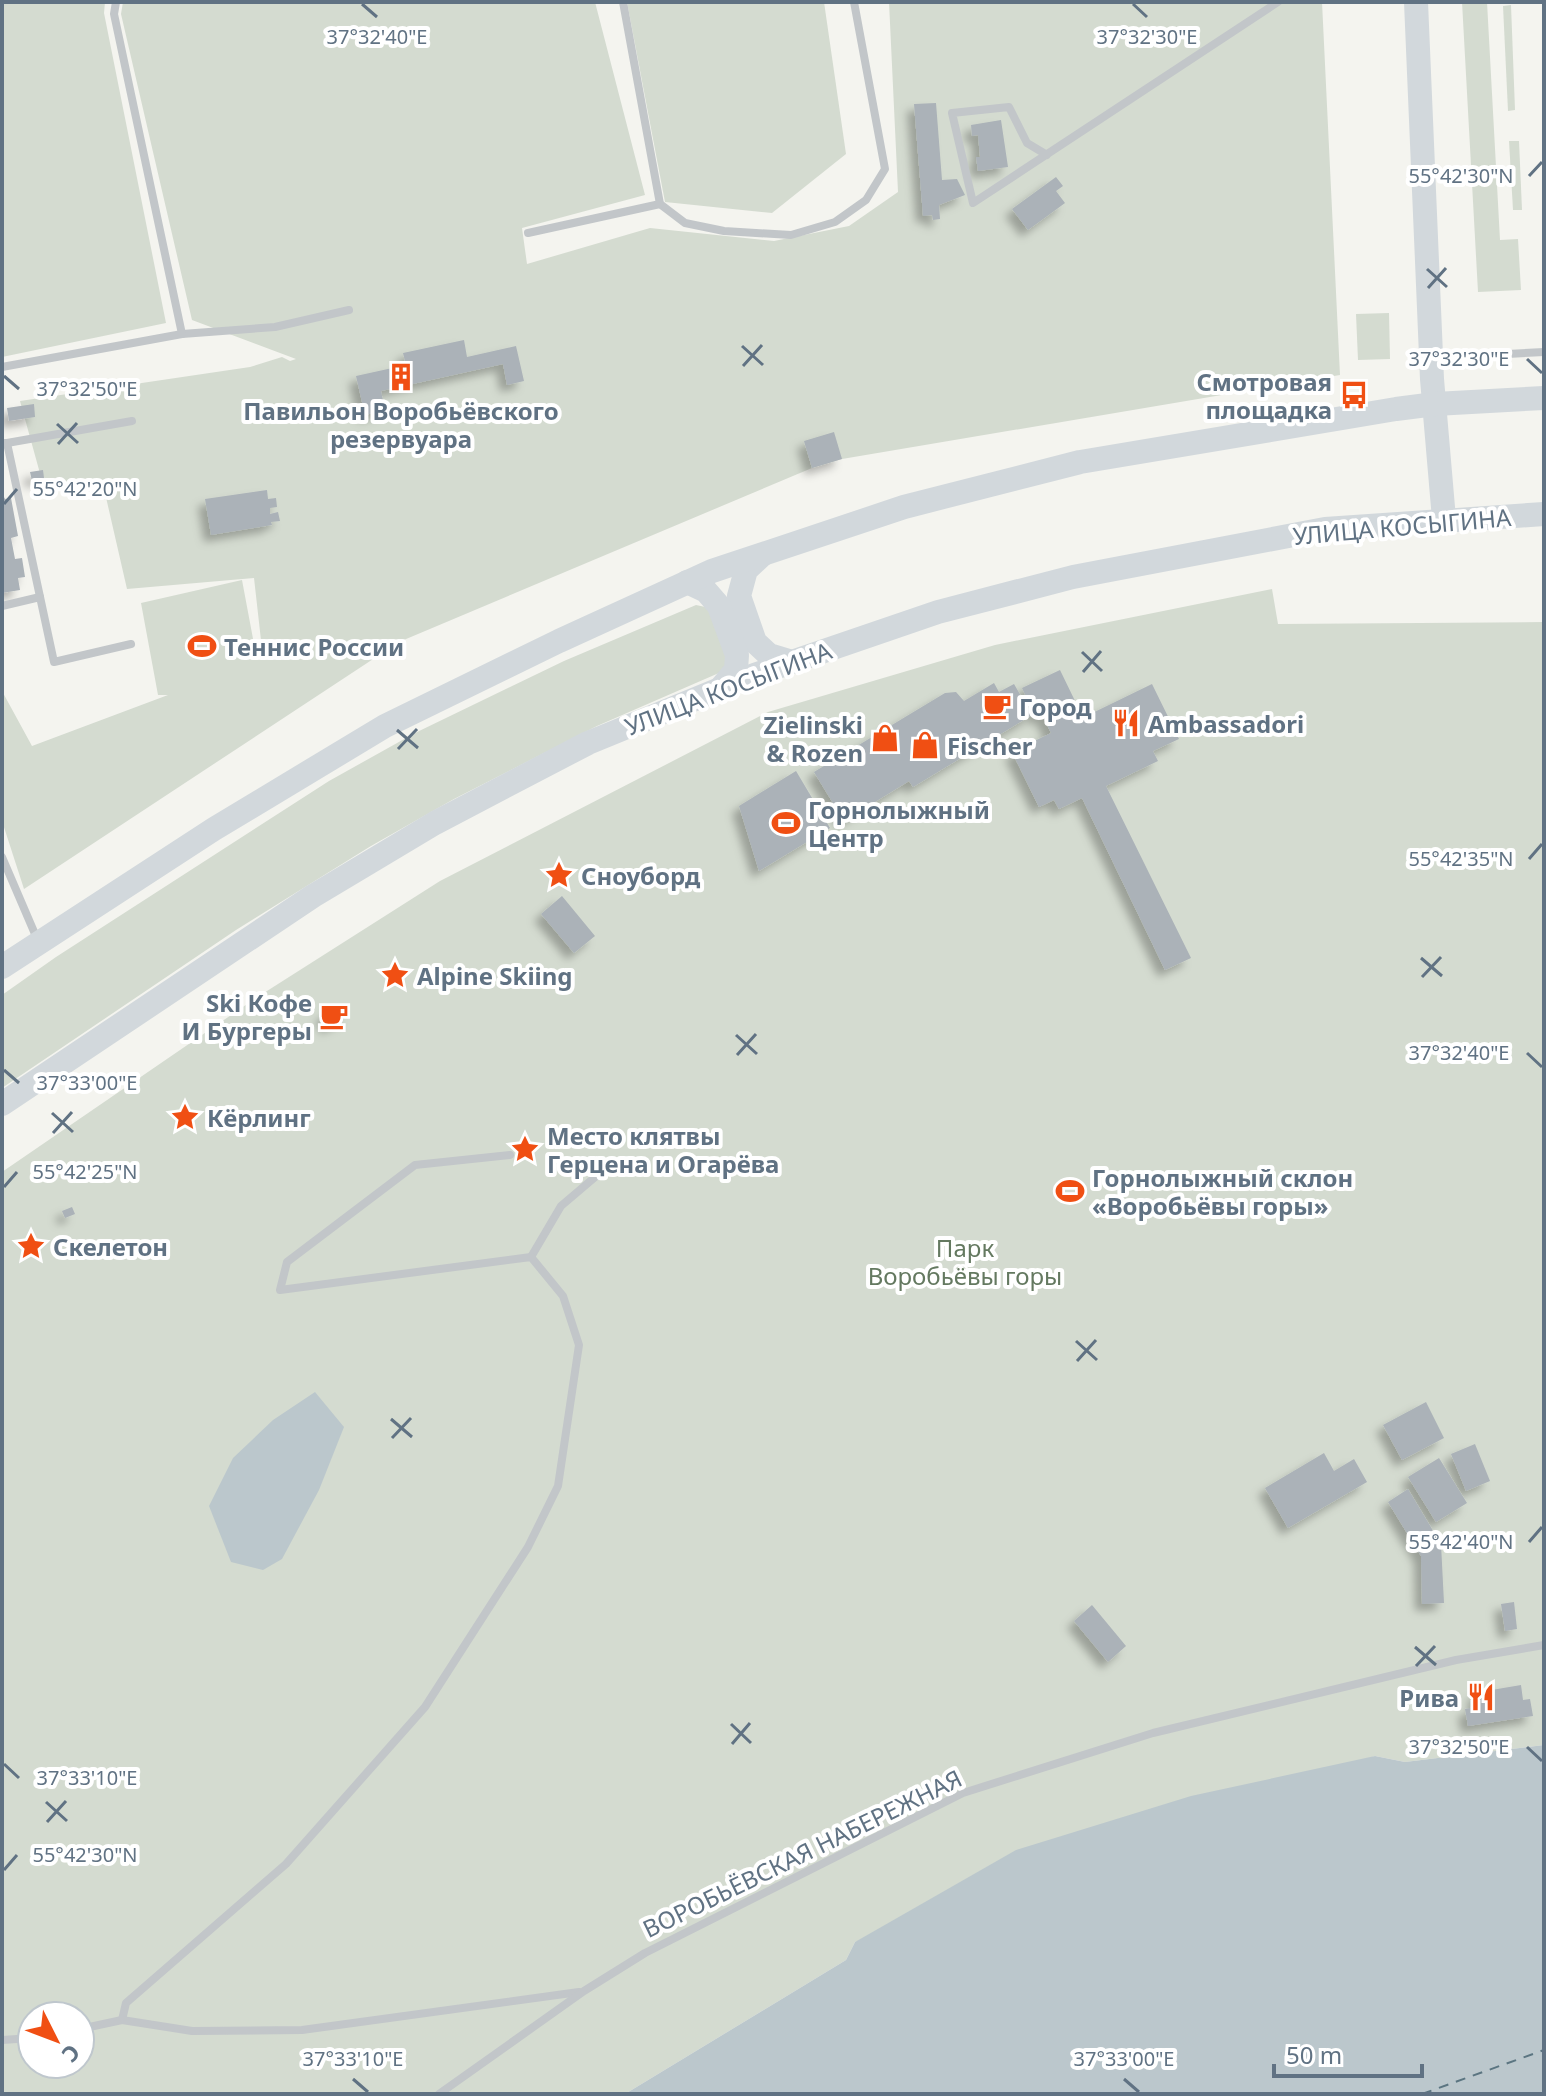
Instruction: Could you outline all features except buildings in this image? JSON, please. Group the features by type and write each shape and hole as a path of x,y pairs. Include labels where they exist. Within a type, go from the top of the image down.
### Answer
{"main road":[{"path":"1416,2 1432,358 1444,519"},
{"path":"2,967 214,829 385,726 712,571 904,507 1080,462 1435,404 1544,398"},
{"name":"УЛИЦА КОСЫГИНА","path":"2,1104 313,896 435,823 588,743 720,689 938,612 1073,577 1325,529 1544,514"},
{"path":"764,553 746,570 739,596 755,642 769,655 792,662"},
{"path":"687,582 706,591 719,606 737,655 736,670 720,689"}],"lane":[{"path":"116,2 114,14 182,334"},
{"path":"623,2 660,204 685,223 724,231 791,235 835,222 866,200 885,169 854,2"},
{"path":"1047,155 1027,143 1009,107 952,113 973,203 1047,155 1278,2"},
{"path":"528,233 660,204"},
{"path":"2,367 182,334 275,327 349,310"},
{"path":"1432,358 1544,352"},
{"path":"131,644 54,662 4,443 132,421"},
{"path":"2,606 40,597"},
{"path":"2,857 4,869 39,941"},
{"path":"510,1155 415,1165 287,1262 280,1290 531,1257"},
{"path":"531,1257 561,1206 601,1172"},
{"path":"122,2020 126,2003 286,1864 425,1707 528,1547 558,1486 579,1345 563,1296 531,1257"},
{"name":"ВОРОБЬЁВСКАЯ НАБЕРЕЖНАЯ","path":"439,2094 584,1991 645,1953 963,1793 1153,1733 1456,1660 1544,1645"},
{"path":"96,2026 122,2020 192,2031 302,2030 584,1991"}],"green space":[{"path":"2,2 105,2 104,13 166,323 2,357"},
{"path":"123,2 595,2 645,195 522,228 527,264 650,228 774,241 849,226 898,192 889,2 1322,2 1340,375 842,459 812,468 399,642 24,889 2,821 2,691 32,746 168,695 158,695 141,603 242,580 257,660 263,658 254,578 127,589 105,493 41,477 20,401 250,367 282,357 290,361 296,359 192,320 121,14"},
{"path":"627,2 824,2 846,154 772,213 665,202"},
{"path":"1462,2 1487,2 1500,240 1518,239 1521,290 1478,292"},
{"path":"1511,5 1515,110 1508,111 1503,6"},
{"path":"1509,141 1519,141 1522,210 1513,210"},
{"path":"1389,313 1390,359 1358,360 1356,314"},
{"name":"Парк Воробьёвы горы","path":"1272,589 1278,624 1544,622 1544,1745 1405,1762 1375,1756 855,1942 846,1960 625,2094 2,2094 2,1172 253,1000 440,881 768,712 995,645"},
{"path":"696,605 710,608 735,666 597,726 454,799 371,846 236,930 2,1088 2,995 56,957 329,781 415,733 564,661"}],"shaded area":[{"path":"315,1392 344,1427 319,1490 282,1559 263,1570 231,1562 209,1506 233,1458 273,1420"},
{"path":"1544,1745 1544,2094 625,2094 846,1960 855,1942 1016,1850 1191,1796 1375,1756 1405,1762"}],"ferry route":[{"path":"1422,2094 1544,2050"}],"place":[{"name":"Павильон Воробьёвского резервуара","path":"401,377"},
{"name":"Смотровая площадка","path":"1354,395"},
{"name":"Теннис России","path":"202,646"},
{"name":"Город","path":"997,706"},
{"name":"Ambassadori","path":"1126,723"},
{"name":"Zielinski & Rozen","path":"885,738"},
{"name":"Fischer","path":"925,745"},
{"name":"Горнолыжный Центр","path":"786,823"},
{"name":"Сноуборд","path":"559,875"},
{"name":"Alpine Skiing","path":"395,975"},
{"name":"Ski Кофе И Бургеры","path":"334,1016"},
{"name":"Кёрлинг","path":"185,1117"},
{"name":"Место клятвы Герцена и Огарёва","path":"525,1149"},
{"name":"Горнолыжный склон «Воробьёвы горы»","path":"1070,1191"},
{"name":"Скелетон","path":"31,1246"},
{"name":"Рива","path":"1481,1697"}]}
